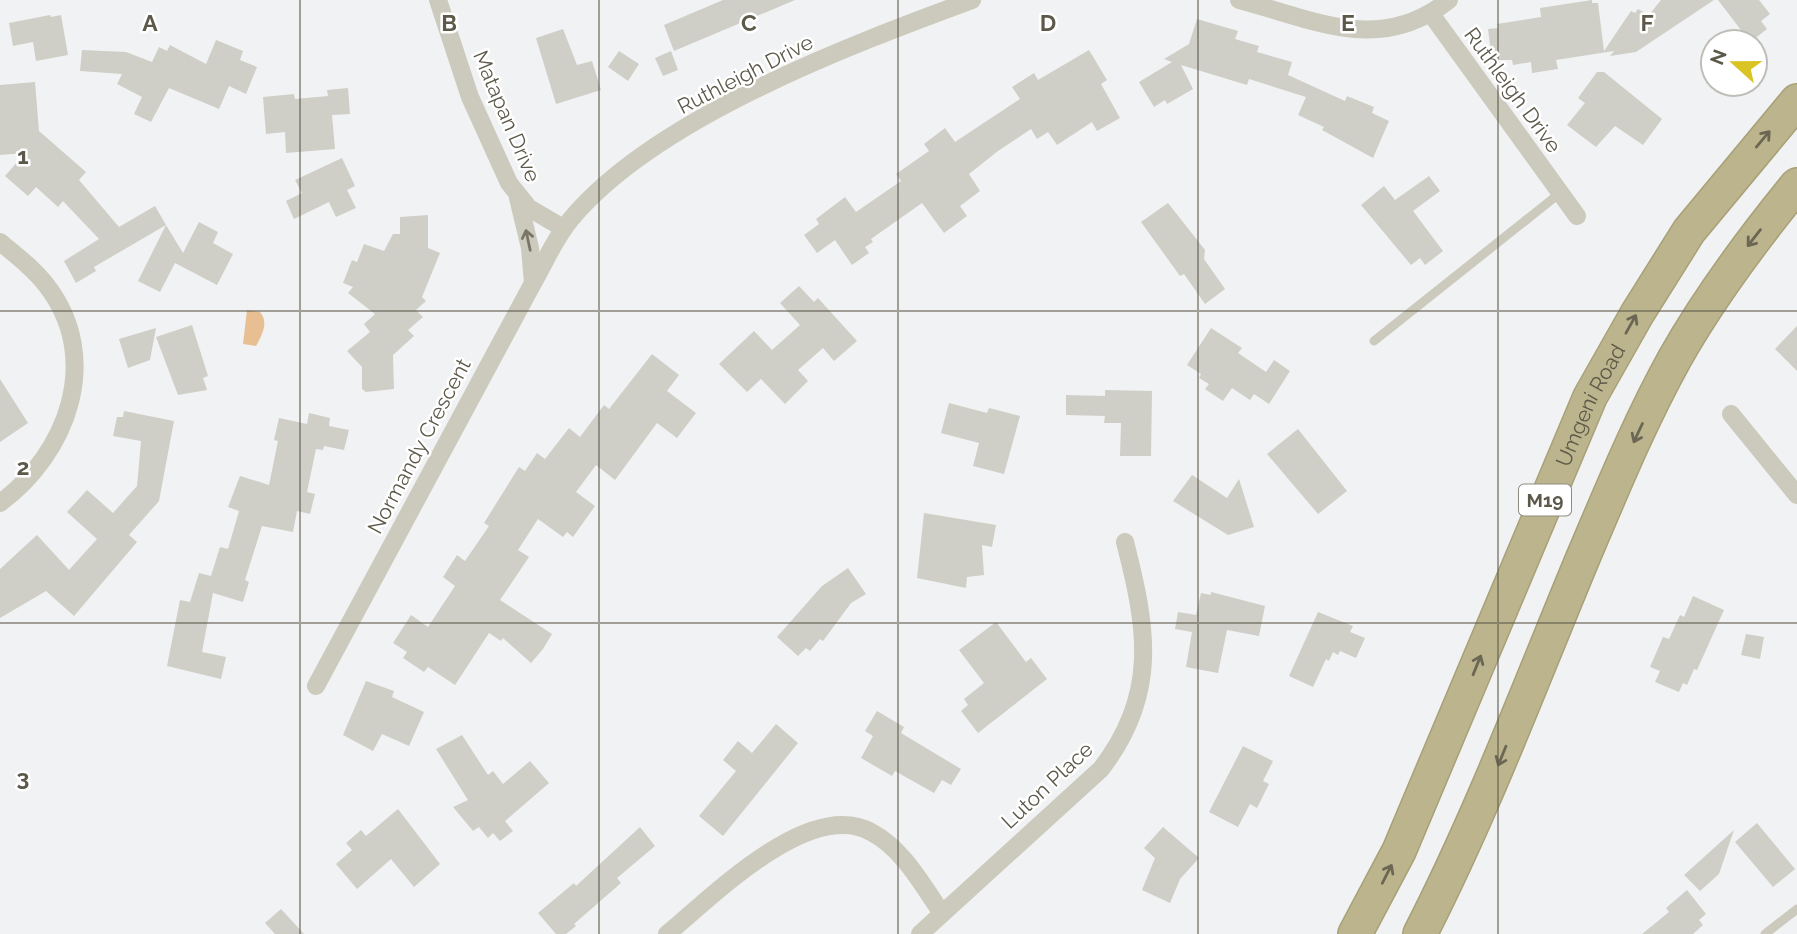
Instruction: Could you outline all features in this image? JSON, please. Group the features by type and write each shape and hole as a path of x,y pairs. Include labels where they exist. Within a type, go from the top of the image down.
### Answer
{"highway":[{"name":"Umgeni Road","path":"1355,934 1399,850 1590,397 1637,314 1689,231 1797,101"},
{"name":"M19","path":"1420,934 1498,766 1612,488 1645,418 1711,299 1750,242 1797,185"}],"street":[{"name":"Matapan Drive","path":"438,0 470,97 518,198 543,218 563,228"},
{"name":"Ruthleigh Drive","path":"563,228 621,172 708,116 843,49 972,0"},
{"path":"1239,0 1360,30 1400,28 1431,15 1449,0"},
{"name":"Ruthleigh Drive","path":"1431,15 1577,216"},
{"path":"518,198 530,248 533,283"},
{"name":"Normandy Crescent","path":"316,686 563,228"},
{"path":"0,242 35,272 55,298 69,338 75,376 64,424 54,447 38,469 0,503"},
{"path":"1731,414 1797,495"},
{"name":"Luton Place","path":"920,934 941,912 1101,769 1132,721 1144,653 1138,596 1125,542"},
{"path":"667,934 775,847 807,830 839,825 871,831 889,845 941,912"}],"lane":[{"path":"1374,341 1560,193"},
{"path":"1765,934 1797,909"}],"shaded area":[{"path":"247,310 260,312 264,320 256,346 243,344"}],"building":[{"path":"723,0 795,0 674,51 664,25"},
{"path":"1592,0 1592,3 1598,3 1604,51 1631,11 1635,13 1638,9 1649,15 1661,0 1714,0 1636,52 1610,56 1614,51 1556,60 1558,69 1532,73 1531,62 1513,65 1512,60 1492,60 1488,29 1498,28 1497,24 1541,17 1540,8"},
{"path":"1718,0 1759,0 1770,14 1761,21 1766,28 1739,28"},
{"path":"61,15 68,55 36,61 33,42 13,46 9,23"},
{"path":"1197,19 1238,31 1235,39 1259,46 1257,52 1292,62 1288,75 1345,101 1347,96 1374,107 1372,113 1389,121 1373,158 1322,130 1324,127 1298,115 1306,97 1249,79 1247,85 1181,65 1193,89 1167,104 1165,100 1154,107 1139,82 1172,62 1164,59 1189,44"},
{"path":"563,29 577,65 592,61 601,90 556,104 536,38"},
{"path":"216,40 243,51 240,60 257,67 246,94 229,86 219,109 169,88 151,122 134,114 142,97 117,84 122,74 80,71 82,50 126,52 152,62 159,47 167,51 170,45 206,64"},
{"path":"1089,50 1107,80 1101,84 1120,118 1097,131 1092,122 1057,145 1048,132 1037,139 1031,129 969,174 980,191 960,206 967,216 944,233 922,203 871,239 873,242 865,247 869,253 852,265 835,240 817,253 804,235 819,224 816,219 845,197 856,212 901,181 896,174 929,151 924,144 945,128 955,142 1020,99 1012,87 1034,73 1038,80"},
{"path":"619,51 639,64 628,81 608,67"},
{"path":"671,51 678,70 663,76 655,58"},
{"path":"1597,72 1604,72 1662,119 1643,145 1615,126 1596,147 1567,125 1585,103 1578,98"},
{"path":"35,82 39,131 86,172 79,180 119,227 155,206 166,225 94,267 96,271 76,283 64,261 99,239 63,201 58,207 36,187 28,196 5,176 25,153 0,155 0,85"},
{"path":"348,88 350,114 332,115 335,149 286,153 285,132 266,134 263,97 294,94 295,99 328,96 327,90"},
{"path":"342,158 355,186 347,190 356,208 336,217 329,202 294,219 286,201 302,193 295,180"},
{"path":"1429,176 1440,191 1413,211 1443,251 1425,265 1420,258 1411,265 1361,205 1384,186 1395,200"},
{"path":"1168,203 1205,250 1204,259 1225,289 1205,304 1184,274 1180,276 1141,222"},
{"path":"428,215 428,248 440,253 422,297 426,301 416,310 423,317 408,330 414,336 393,355 394,389 366,392 362,389 362,367 347,351 370,332 364,324 375,314 348,293 353,287 343,283 352,260 357,262 364,244 384,251 393,234 400,234 400,217"},
{"path":"199,222 218,232 213,243 233,254 217,285 175,263 160,292 138,281 166,225 183,253"},
{"path":"799,286 814,302 818,298 857,341 834,361 823,348 798,370 808,381 785,404 761,379 747,392 719,364 754,331 772,350 800,325 780,303"},
{"path":"192,325 208,376 203,378 207,390 178,395 156,337"},
{"path":"1797,326 1797,371 1775,349"},
{"path":"156,328 150,360 128,368 119,339"},
{"path":"1211,328 1242,348 1238,353 1266,372 1274,360 1290,371 1269,404 1254,394 1250,400 1232,388 1223,401 1205,389 1209,384 1199,378 1201,374 1187,365"},
{"path":"652,354 679,375 667,391 696,413 677,438 657,423 615,480 596,465 576,492 595,506 573,537 567,532 563,537 538,519 518,550 529,557 500,600 552,634 543,649 531,663 503,638 501,641 489,633 455,685 428,667 424,672 403,658 407,652 393,643 411,615 428,627 455,586 443,577 457,555 465,561 489,526 484,523 519,467 525,471 537,453 545,459 569,428 580,437 604,405 609,409"},
{"path":"0,379 28,423 0,442"},
{"path":"1105,390 1152,391 1151,456 1120,456 1121,423 1104,423 1105,416 1066,415 1066,395 1105,396"},
{"path":"949,403 987,413 989,408 1020,416 1004,474 973,466 979,443 941,433"},
{"path":"124,411 174,421 159,501 129,535 137,542 74,616 46,591 0,618 0,569 37,535 69,570 97,539 67,512 87,490 113,513 137,486 141,441 113,436 117,417 123,417"},
{"path":"309,413 330,418 329,426 349,430 344,450 324,446 323,450 316,449 307,492 315,494 310,514 297,511 293,532 262,526 245,580 249,582 243,602 213,593 202,652 226,657 221,679 167,666 180,600 190,602 199,573 211,576 220,547 228,549 239,511 228,507 240,476 269,485 278,441 274,440 279,418 307,424"},
{"path":"1298,429 1347,491 1318,514 1267,454"},
{"path":"1192,475 1227,498 1239,479 1254,527 1228,535 1173,501"},
{"path":"924,513 996,525 992,547 982,545 984,575 967,577 966,588 917,578"},
{"path":"848,568 866,594 851,603 823,641 820,639 810,651 806,648 798,656 777,637 822,586"},
{"path":"1211,592 1265,606 1259,636 1227,630 1218,673 1186,667 1192,632 1175,629 1178,612 1196,615 1201,593 1211,595"},
{"path":"1693,596 1724,610 1697,670 1694,669 1687,685 1683,683 1679,692 1655,682 1660,671 1650,667 1663,637 1669,639 1680,615 1684,617"},
{"path":"1318,612 1353,626 1350,632 1365,638 1356,658 1340,651 1338,655 1333,652 1329,661 1326,659 1313,687 1289,676"},
{"path":"996,622 1026,662 1031,658 1047,679 978,733 961,711 968,705 964,699 984,683 959,650"},
{"path":"1746,634 1764,637 1760,659 1741,655"},
{"path":"366,681 394,691 392,697 424,712 409,746 382,734 373,751 343,735"},
{"path":"877,711 904,727 901,733 961,769 951,785 942,780 934,793 895,771 892,776 861,758 873,736 865,731"},
{"path":"776,724 798,743 723,836 699,816 736,771 723,760 738,741 752,753"},
{"path":"462,735 488,775 493,771 503,784 530,761 549,783 505,821 513,831 500,841 493,833 488,838 479,827 473,831 453,807 468,800 436,749"},
{"path":"1243,746 1273,761 1263,781 1269,784 1257,808 1250,804 1238,827 1209,812"},
{"path":"398,809 440,864 414,887 391,859 357,889 336,864 352,850 346,843 361,830 366,836"},
{"path":"1757,823 1795,869 1773,887 1735,842"},
{"path":"640,827 655,846 617,878 621,883 574,924 576,926 566,934 556,934 538,913 574,883 576,886"},
{"path":"1163,827 1199,858 1180,879 1170,903 1142,890 1155,858 1144,848"},
{"path":"1734,830 1719,874 1700,891 1684,875"},
{"path":"1687,890 1706,914 1699,920 1703,925 1693,934 1642,934 1669,912 1666,908"},
{"path":"281,909 304,934 275,934 265,923"}]}
